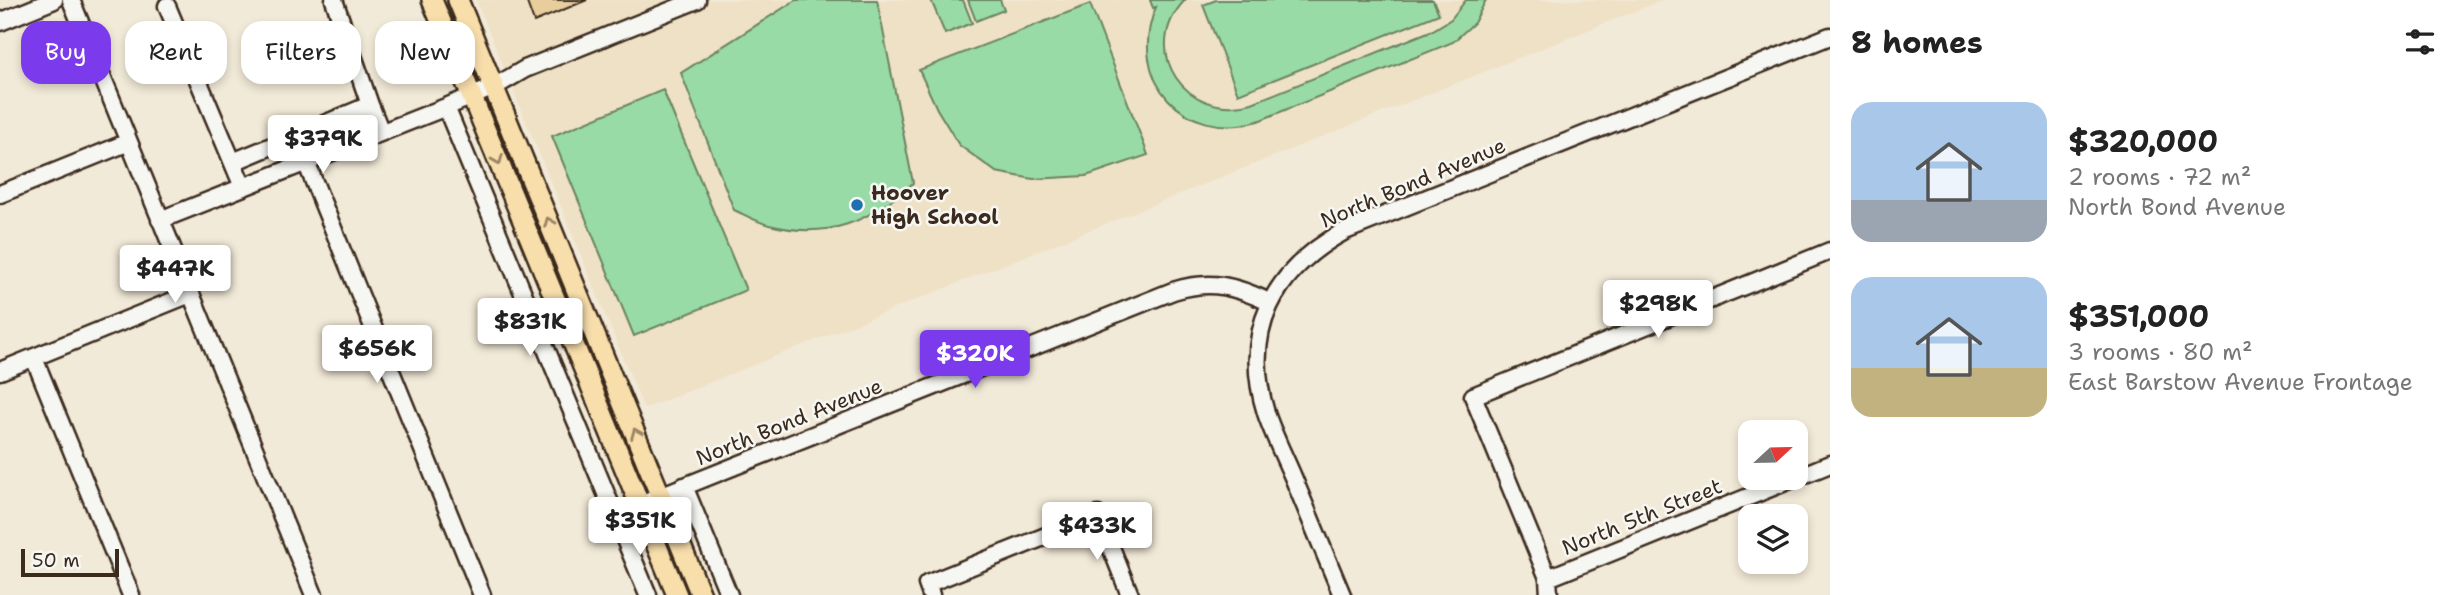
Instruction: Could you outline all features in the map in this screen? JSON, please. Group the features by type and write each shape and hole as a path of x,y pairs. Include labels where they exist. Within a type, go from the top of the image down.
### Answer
{"main road":[{"path":"432,0 677,595"},
{"path":"458,0 701,595"}],"street":[{"path":"0,22 54,0"},
{"path":"71,0 314,595"},
{"path":"334,0 381,132"},
{"path":"160,220 472,97 525,69 697,0"},
{"path":"167,6 243,187"},
{"name":"North Bond Avenue","path":"640,504 1191,286 1212,284 1233,288 1269,302 1303,259 1321,244 1345,231 1830,36"},
{"path":"233,162 370,105"},
{"path":"446,107 648,595"},
{"path":"0,194 129,142"},
{"path":"306,162 482,595"},
{"path":"1549,595 1548,578 1473,396 1830,251"},
{"path":"0,371 190,294"},
{"path":"1269,302 1256,356 1266,413 1342,595"},
{"path":"34,358 131,595"},
{"name":"North 5th Street","path":"1548,578 1830,464"},
{"path":"684,486 729,595"},
{"path":"929,590 1098,515 1130,595"}],"shaded area":[{"name":"Hoover High School","path":"476,0 1663,0 644,409"}],"green space":[{"path":"796,0 877,0 913,183 897,197 864,217 829,229 791,229 769,225 734,210 681,73"},
{"path":"931,0 963,0 972,23 945,34"},
{"path":"968,0 1000,0 1004,10 976,21"},
{"path":"1150,0 1185,0 1171,20 1166,40 1168,60 1176,78 1190,92 1207,102 1228,106 1252,103 1433,30 1451,19 1466,0 1486,0 1474,23 1453,42 1258,121 1231,125 1207,123 1185,114 1168,99 1156,81 1149,58 1149,33 1156,7 1153,8"},
{"path":"1216,0 1433,0 1439,14 1238,94 1203,5"},
{"path":"1090,4 1148,155 1086,176 1033,179 996,172 959,145 937,109 919,70"},
{"path":"663,90 746,290 634,336 552,136"}],"building":[{"path":"526,0 587,0 534,22"}],"place":[{"name":"Hoover High School","path":"857,205"}]}
